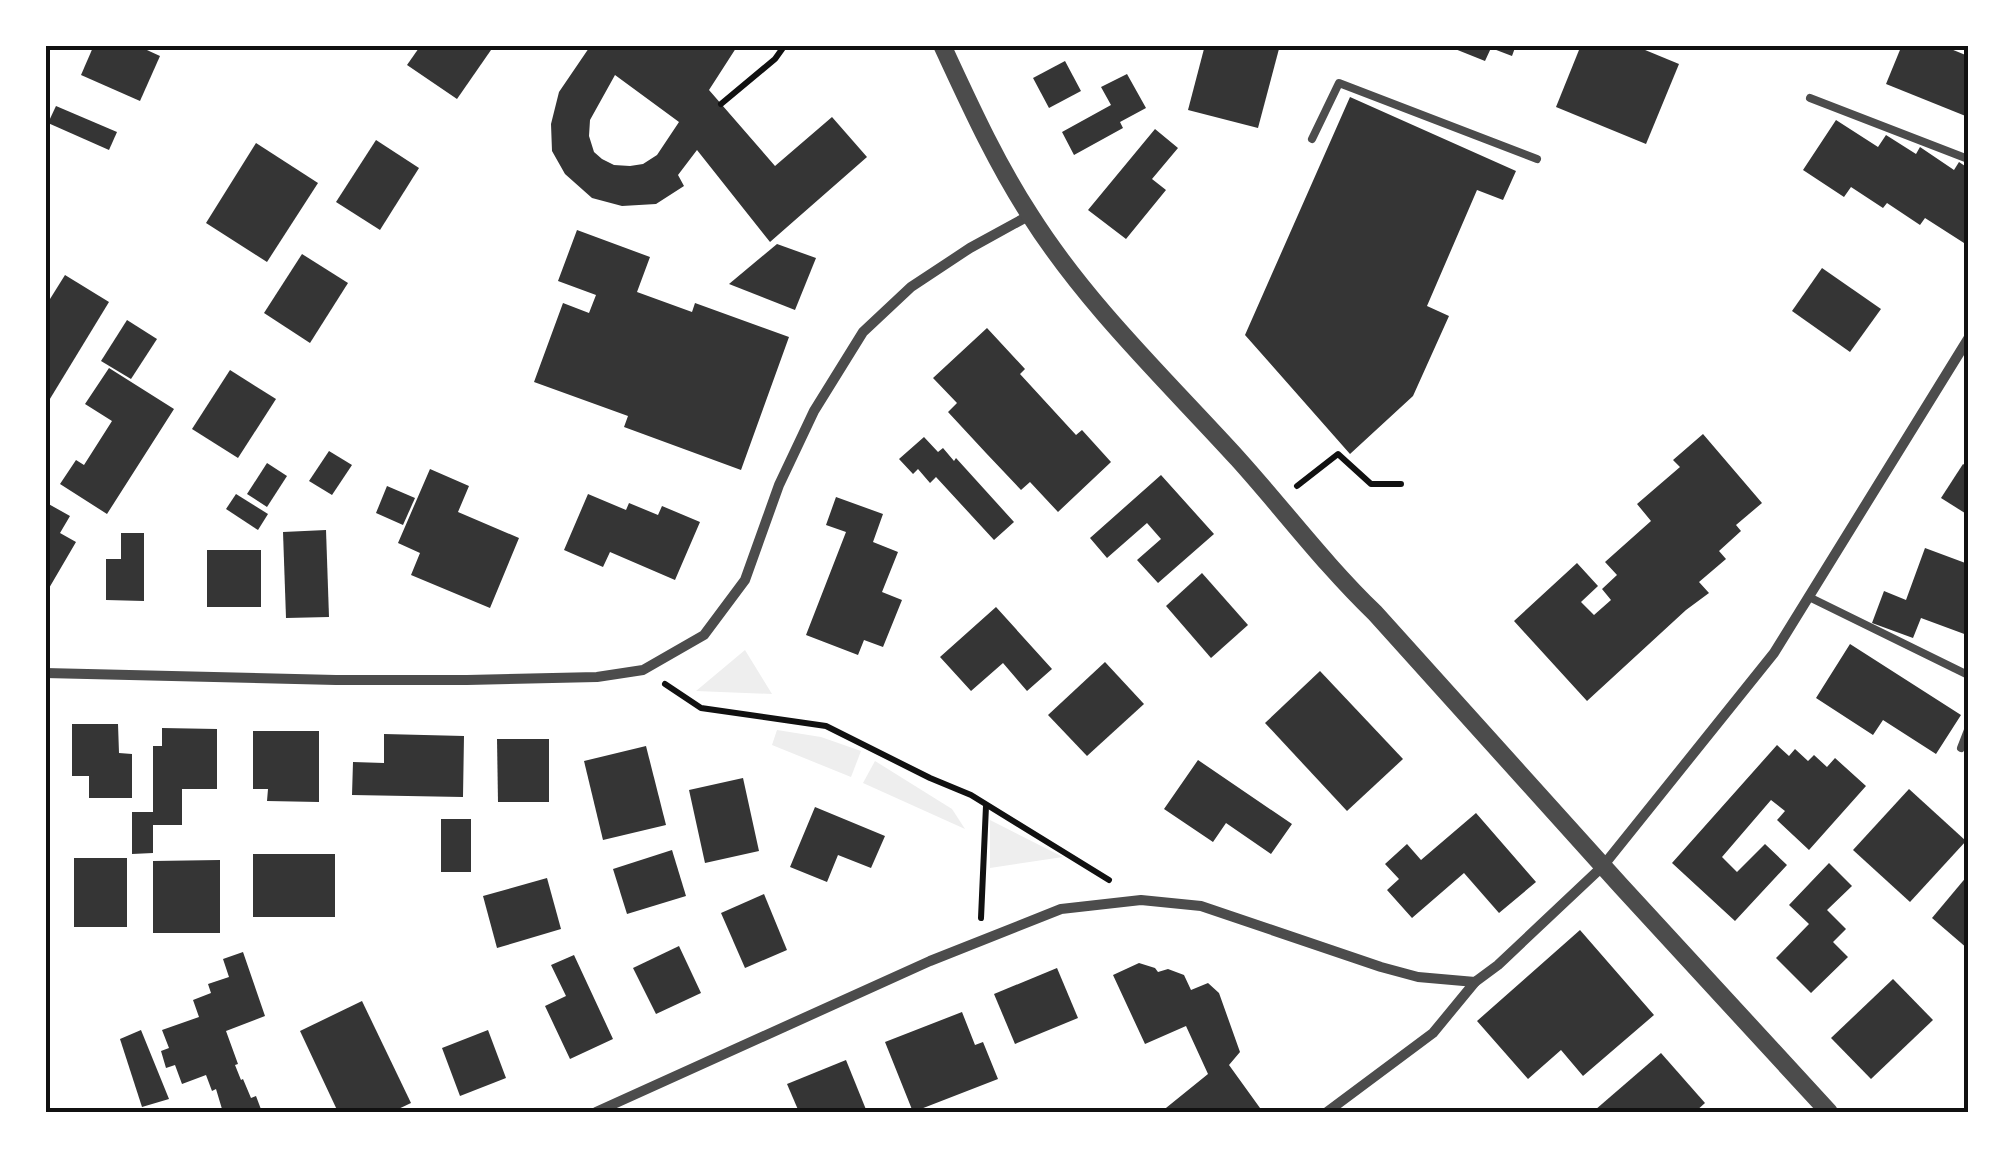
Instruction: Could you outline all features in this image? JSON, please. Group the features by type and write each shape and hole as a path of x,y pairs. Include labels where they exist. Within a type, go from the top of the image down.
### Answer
{"street":[{"path":"942,45 986,140 1030,215 1091,298 1344,584 1375,613 1829,1112"},
{"path":"45,673 467,680 598,678 643,670 704,635 744,580 778,485 814,411 863,332 911,287 1030,215"},
{"path":"1326,1112 1434,1034 1475,982 1602,866 1774,653 1968,339"},
{"path":"596,1112 912,968 1062,909 1141,900 1202,906 1382,967 1418,977 1475,982"}],"lane":[{"path":"1312,139 1339,84 1536,159"},
{"path":"1810,98 1968,160"},
{"path":"1809,597 1968,675"},
{"path":"1961,748 1968,730"}],"path":[{"path":"721,104 785,45"},
{"path":"1276,503 1338,454 1371,484 1402,484"},
{"path":"643,670 701,708 826,726 986,805 1141,900"},
{"path":"980,940 986,805"}],"shaded area":[{"path":"745,650 772,694 696,691"},
{"path":"777,730 821,737 861,751 851,777 772,745"},
{"path":"875,761 952,809 965,829 863,783"},
{"path":"990,820 1063,857 990,868"}],"building":[{"path":"94,45 136,45 160,56 140,101 81,75"},
{"path":"421,45 485,45 491,50 457,99 407,65"},
{"path":"591,45 738,45 709,90 775,166 832,117 867,157 770,242 697,150 678,175 684,186 656,204 622,206 592,198 565,174 552,151 551,124 559,92","holes":["615,75 679,122 657,155 643,164 614,165 602,159 594,152 589,136 590,120"]},
{"path":"1205,45 1280,45 1258,128 1188,110"},
{"path":"1445,45 1516,45 1512,56 1491,48 1485,61"},
{"path":"1581,45 1633,45 1679,64 1646,144 1556,107"},
{"path":"1902,45 1941,45 1968,56 1968,117 1886,84"},
{"path":"1065,61 1081,91 1049,108 1033,78"},
{"path":"1127,74 1146,108 1120,122 1123,128 1074,155 1062,132 1111,105 1101,87"},
{"path":"1350,97 1516,171 1503,200 1477,190 1427,306 1449,316 1413,396 1350,454 1245,335"},
{"path":"56,106 117,132 109,150 48,123"},
{"path":"1836,120 1878,147 1886,135 1916,154 1920,147 1954,170 1959,162 1968,168 1968,236 1964,243 1925,218 1920,225 1887,203 1883,208 1851,187 1844,197 1803,170"},
{"path":"1155,129 1178,148 1152,179 1166,190 1126,239 1088,210"},
{"path":"376,140 419,168 380,230 336,202"},
{"path":"256,143 318,183 267,262 206,223"},
{"path":"577,230 650,257 637,292 692,312 695,303 789,337 741,470 624,427 628,416 534,382 563,303 589,313 596,295 558,281"},
{"path":"777,244 816,258 795,310 729,284"},
{"path":"302,254 348,283 310,343 264,313"},
{"path":"1822,268 1881,309 1850,352 1792,311"},
{"path":"65,275 109,302 45,407 45,307"},
{"path":"127,320 157,339 131,379 101,361"},
{"path":"987,328 1025,369 1020,374 1076,435 1082,430 1111,462 1058,512 1030,482 1021,490 986,453 948,412 957,403 933,378"},
{"path":"109,368 174,409 107,514 60,484 76,460 84,465 112,421 85,404"},
{"path":"230,370 276,399 238,458 192,429"},
{"path":"1703,434 1762,503 1736,525 1741,531 1719,551 1726,559 1699,582 1709,593 1587,701 1514,621 1577,563 1598,586 1581,602 1594,615 1611,600 1602,589 1617,575 1605,562 1651,521 1637,504 1680,467 1673,460"},
{"path":"924,437 938,452 943,448 954,461 956,458 1014,522 994,540 936,477 930,483 918,469 913,474 899,459"},
{"path":"329,451 352,465 332,495 309,481"},
{"path":"267,463 287,476 267,507 247,494"},
{"path":"1963,464 1968,467 1968,515 1941,498"},
{"path":"430,469 469,486 458,512 519,538 490,608 411,575 420,553 398,543"},
{"path":"1161,475 1214,534 1158,583 1137,560 1161,539 1147,523 1107,558 1090,538"},
{"path":"387,486 415,498 403,525 376,513"},
{"path":"236,494 268,514 258,530 226,509"},
{"path":"588,494 626,510 629,503 658,515 662,506 700,522 675,580 610,552 603,567 564,550"},
{"path":"836,497 883,514 873,542 898,552 882,592 902,600 883,647 864,640 858,655 806,635 846,532 826,525"},
{"path":"45,502 70,516 60,533 76,542 45,595"},
{"path":"326,530 329,617 286,618 283,532"},
{"path":"121,533 144,533 144,601 106,600 106,559 121,559"},
{"path":"1925,548 1968,564 1967,635 1921,618 1913,638 1872,623 1884,591 1906,600"},
{"path":"207,550 261,550 261,607 207,607"},
{"path":"1202,573 1248,625 1211,658 1166,606"},
{"path":"996,607 1052,669 1027,691 1003,663 971,691 940,657"},
{"path":"1850,644 1961,715 1936,754 1883,720 1873,735 1816,698"},
{"path":"1105,662 1144,704 1087,756 1048,715"},
{"path":"1320,671 1403,759 1347,811 1265,723"},
{"path":"72,724 118,724 119,753 132,754 132,798 89,798 89,776 72,776"},
{"path":"162,728 217,729 217,789 182,789 182,825 153,825 153,853 132,854 132,812 153,812 153,746 162,746"},
{"path":"253,731 319,731 319,802 267,801 268,789 253,789"},
{"path":"384,734 464,736 463,797 352,795 353,762 384,763"},
{"path":"497,739 549,739 549,802 498,802"},
{"path":"1777,745 1789,756 1795,749 1808,761 1814,755 1827,767 1835,758 1866,786 1809,850 1777,820 1785,811 1771,800 1722,857 1737,872 1765,844 1787,865 1735,921 1672,863"},
{"path":"646,746 666,825 603,840 584,761"},
{"path":"1198,760 1292,824 1271,854 1226,823 1213,842 1164,809"},
{"path":"743,778 759,851 705,863 689,790"},
{"path":"1909,789 1966,841 1910,902 1853,850"},
{"path":"815,807 885,836 871,868 838,855 827,882 790,867"},
{"path":"1476,813 1536,882 1499,913 1464,873 1412,918 1387,890 1399,879 1385,864 1407,844 1421,860"},
{"path":"441,819 471,819 471,872 441,872"},
{"path":"672,850 686,896 627,914 613,869"},
{"path":"253,854 335,854 335,917 253,917"},
{"path":"74,858 127,858 127,927 74,927"},
{"path":"220,860 220,933 153,933 153,861"},
{"path":"1829,863 1852,886 1827,910 1846,929 1833,942 1848,957 1811,993 1776,958 1809,924 1789,905"},
{"path":"1968,875 1968,949 1932,918"},
{"path":"547,878 561,929 497,948 483,896"},
{"path":"764,894 787,950 745,968 721,913"},
{"path":"1580,930 1654,1015 1583,1076 1561,1050 1528,1079 1477,1021"},
{"path":"679,946 701,993 656,1014 633,968"},
{"path":"243,952 265,1016 226,1031 241,1080 251,1098 256,1096 262,1112 214,1112 222,1109 216,1089 212,1091 206,1075 182,1084 175,1065 166,1068 161,1051 169,1048 162,1030 199,1017 193,1000 211,993 208,984 229,977 223,959"},
{"path":"574,955 613,1039 570,1059 545,1006 566,996 551,965"},
{"path":"1139,963 1158,972 1168,969 1184,975 1191,990 1208,983 1219,993 1240,1052 1229,1065 1260,1108 1254,1112 1161,1112 1208,1074 1186,1026 1145,1044 1113,975"},
{"path":"1057,968 1078,1018 1015,1044 994,994"},
{"path":"1893,979 1933,1020 1871,1079 1831,1038"},
{"path":"362,1001 411,1103 392,1112 338,1112 300,1031"},
{"path":"962,1012 975,1045 983,1042 998,1079 913,1112 885,1042"},
{"path":"141,1030 169,1099 142,1107 120,1039"},
{"path":"488,1030 506,1078 460,1096 442,1048"},
{"path":"1661,1053 1705,1103 1695,1112 1595,1110"},
{"path":"846,1060 867,1112 799,1112 787,1084"}]}
